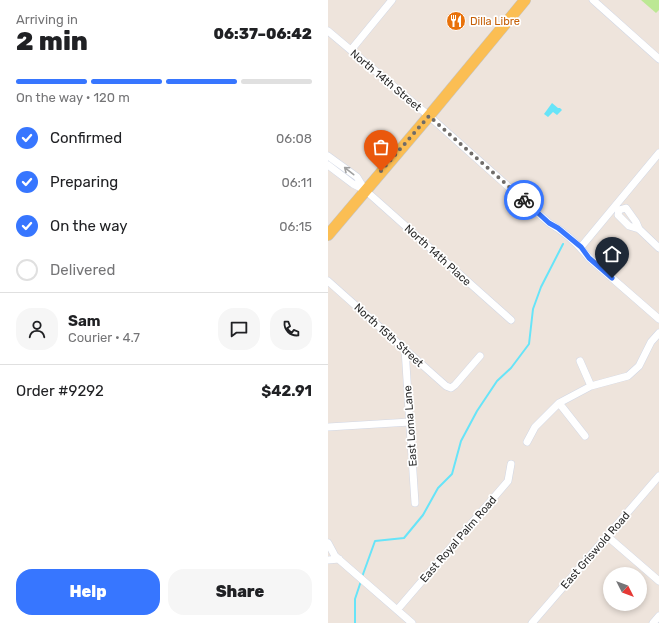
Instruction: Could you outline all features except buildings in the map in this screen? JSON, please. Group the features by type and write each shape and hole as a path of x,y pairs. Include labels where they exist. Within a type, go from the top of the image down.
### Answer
{"main road":[{"path":"328,234 429,116 524,0"}],"street":[{"path":"351,50 392,0"},
{"path":"593,0 659,59"},
{"name":"North 14th Street","path":"328,31 429,116 549,223 558,228 581,247 589,258 659,319"},
{"path":"581,247 617,208 659,153"},
{"name":"North 14th Place","path":"328,156 357,177 365,190"},
{"name":"North 14th Place","path":"328,165 353,184 365,190 511,320"},
{"path":"617,208 618,215 629,226 639,229 659,248"},
{"name":"North 15th Street","path":"328,281 446,386 451,388 455,385 480,356"},
{"path":"527,442 535,427 559,403 591,386 628,376 639,366 651,342 659,333"},
{"name":"East Loma Lane","path":"405,349 415,504"},
{"path":"580,361 591,386"},
{"path":"559,403 584,436"},
{"path":"328,427 410,422"},
{"name":"East Royal Palm Road","path":"397,610 508,481 511,464"},
{"name":"East Griswold Road","path":"532,623 659,476"},
{"path":"606,536 659,581"},
{"path":"328,543 331,551 339,559 412,623"},
{"path":"328,560 339,559"},
{"path":"653,623 659,616"}],"green space":[{"path":"641,0 659,0 659,10 656,13"}],"water":[{"path":"552,103 562,110 557,115 553,112 548,117 544,114"}],"waterway":[{"path":"362,577 375,541 404,538 423,515 438,488 452,474 461,441 477,411 497,381 511,368 529,344 533,309 541,287 563,244"},
{"path":"355,623 355,599 361,581"}],"way so far":[{"path":"381,171 429,116 524,200"}],"place":[{"name":"Dilla Libre","path":"456,21"}],"route":[{"path":"524,200 549,223 558,228 581,247 589,258 612,278"}]}
